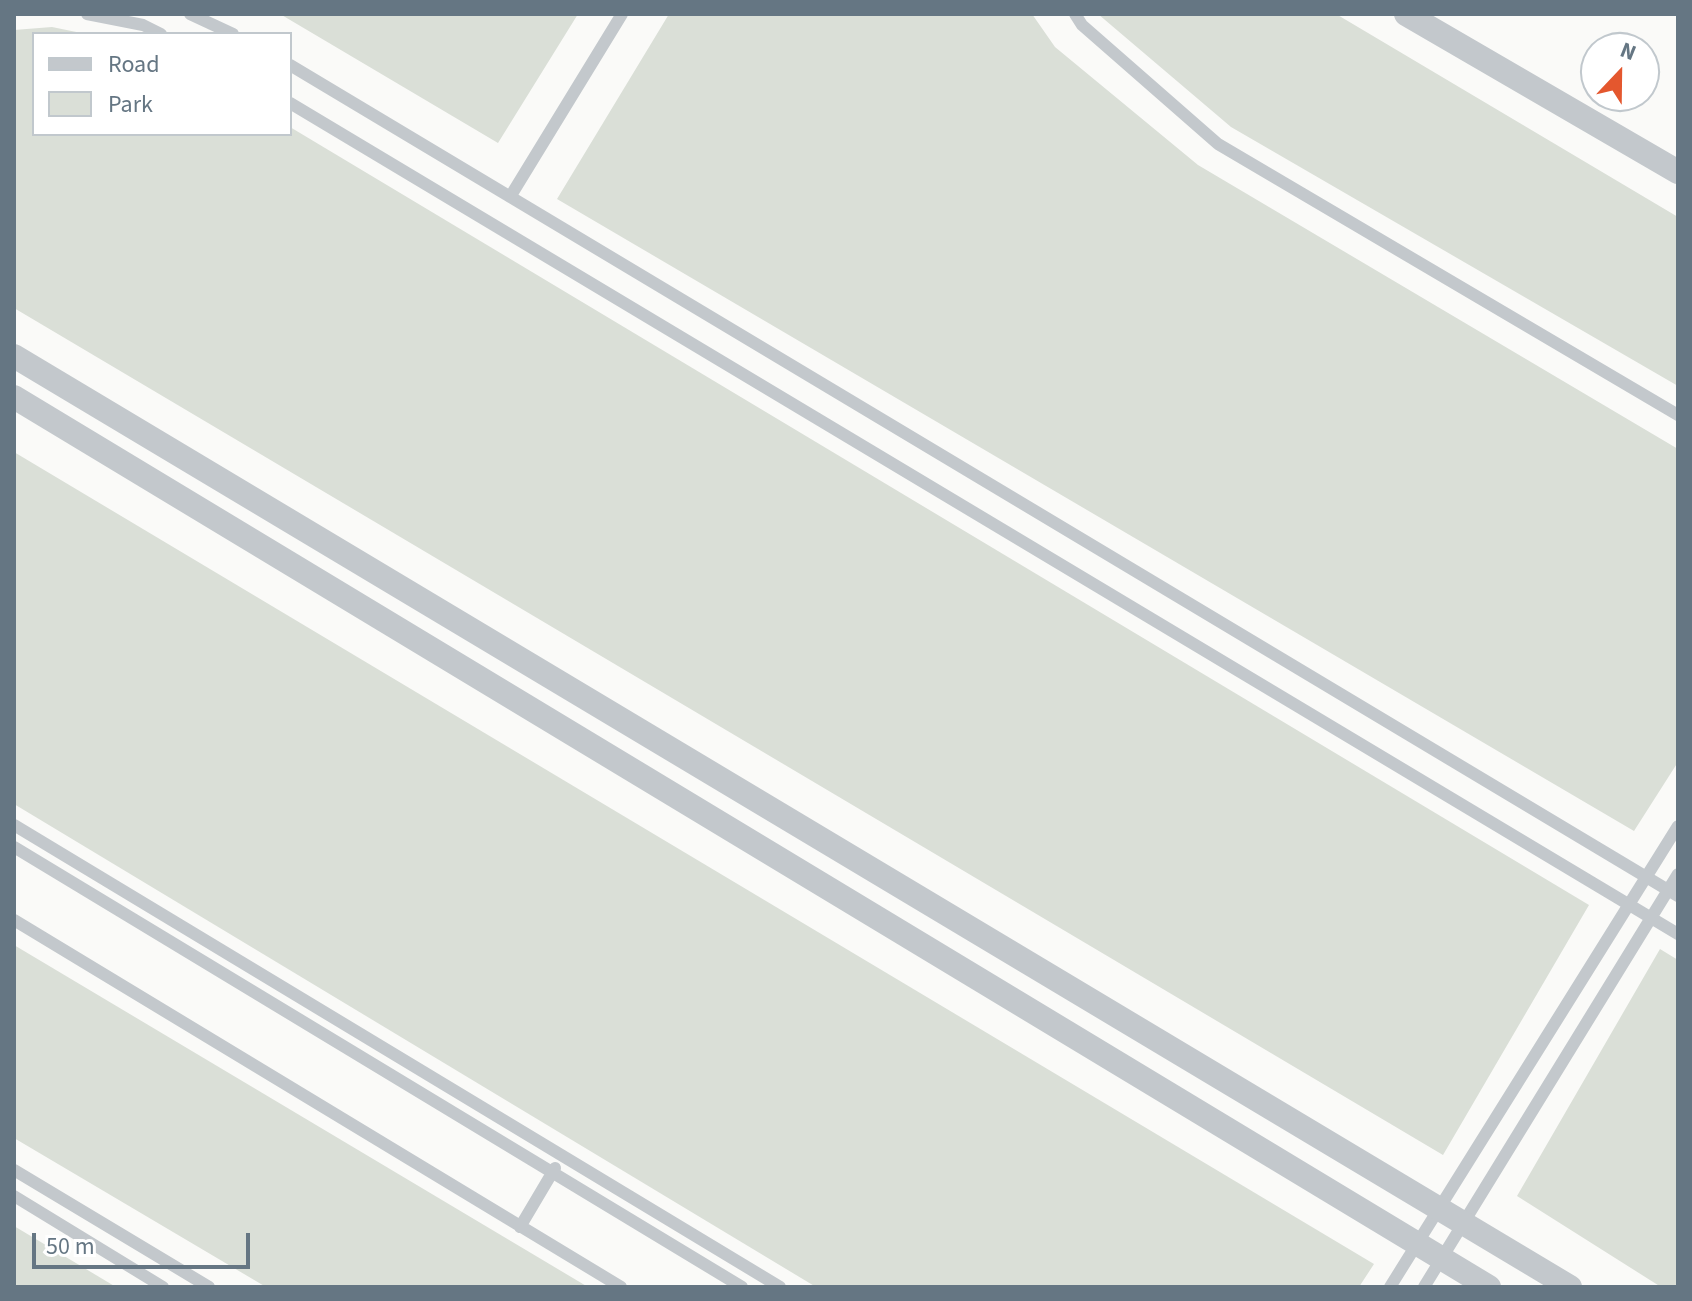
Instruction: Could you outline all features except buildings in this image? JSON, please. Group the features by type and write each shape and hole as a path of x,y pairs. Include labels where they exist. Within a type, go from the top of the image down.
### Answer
{"street":[{"path":"1406,14 1678,172"},
{"path":"14,356 1570,1287"},
{"path":"14,397 1489,1287"}],"lane":[{"path":"87,14 143,25 157,32"},
{"path":"190,14 229,32"},
{"path":"510,197 622,14"},
{"path":"1075,14 1082,25 1218,144 1678,415"},
{"path":"292,66 1673,893"},
{"path":"292,104 1678,934"},
{"path":"14,825 780,1287"},
{"path":"1390,1287 1678,826"},
{"path":"14,847 742,1287"},
{"path":"1424,1287 1651,918 1673,893 1678,874"},
{"path":"14,920 621,1287"},
{"path":"520,1227 563,1156"},
{"path":"14,1170 209,1287"},
{"path":"14,1196 163,1287"}],"green space":[{"path":"280,14 578,14 498,143"},
{"path":"669,14 1032,14 1055,47 1198,165 1678,449 1678,762 1634,831 557,199"},
{"path":"1098,14 1336,14 1678,217 1678,386 1231,127"},
{"path":"52,27 76,32 32,32 32,136 292,136 292,128 1589,905 1443,1155 14,308 14,30"},
{"path":"14,452 1374,1264 1359,1287 816,1287 14,804"},
{"path":"14,945 588,1287 266,1287 14,1138"},
{"path":"1660,949 1678,960 1678,1287 1661,1287 1517,1196"},
{"path":"14,1226 116,1287 14,1287"}]}
